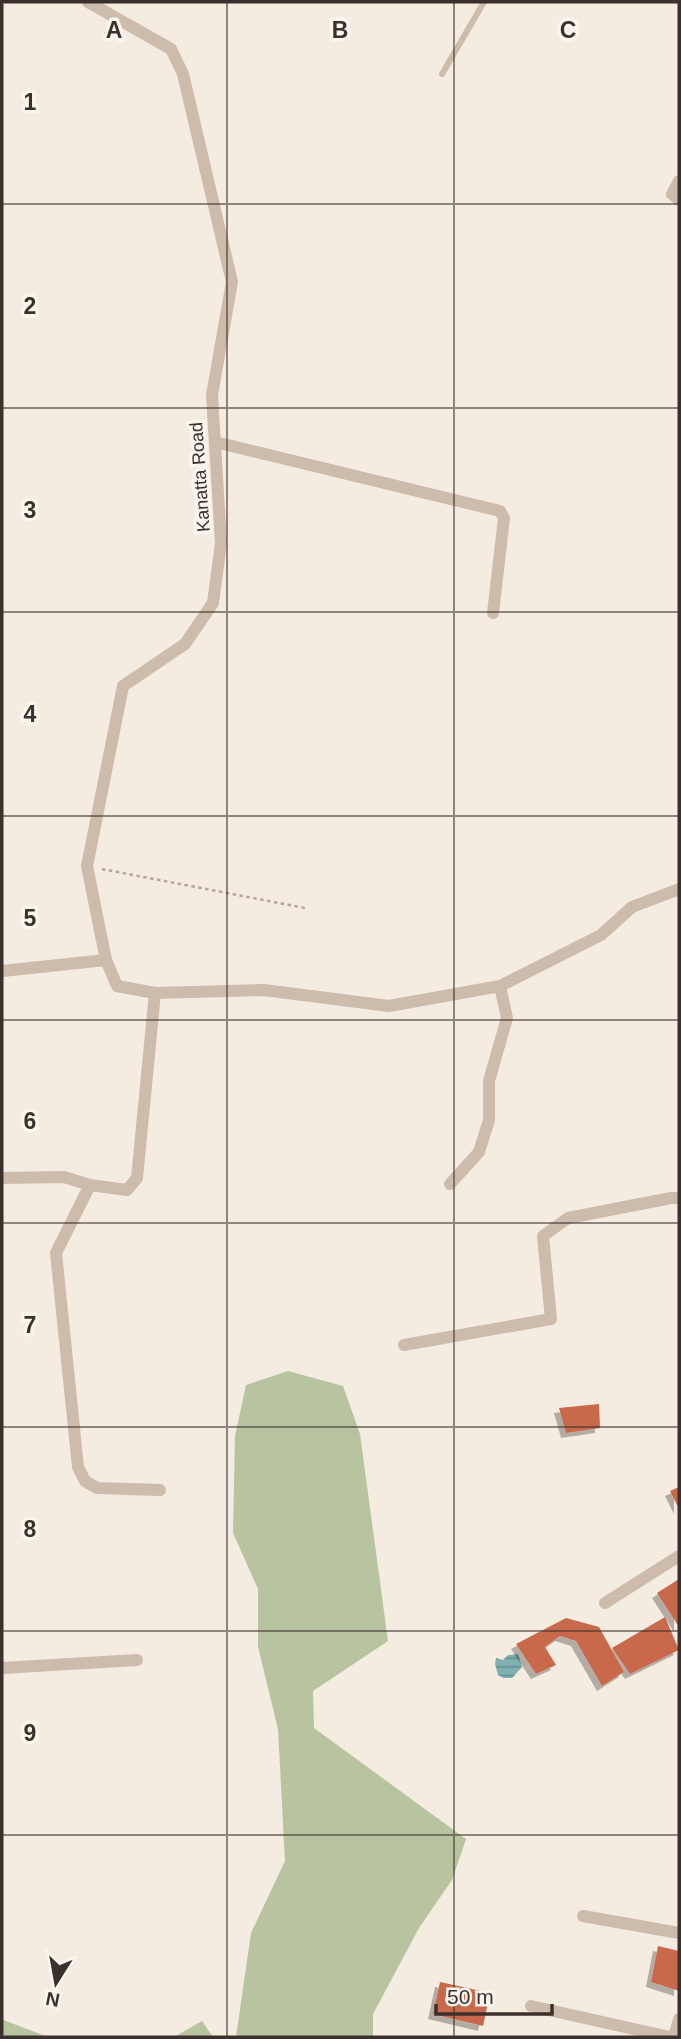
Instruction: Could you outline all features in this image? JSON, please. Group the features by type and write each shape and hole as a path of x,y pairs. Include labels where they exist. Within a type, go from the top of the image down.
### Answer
{"street":[{"name":"Kanatta Road","path":"88,2 171,49 183,74 232,282 212,395 222,543 213,604 186,644 123,687 87,866 106,960"},
{"path":"679,181 672,194 679,200"},
{"path":"215,442 500,511 504,518 493,613"},
{"path":"2,971 106,960 117,986 155,993 264,990 389,1006 500,986 601,935 632,907 679,889"},
{"path":"450,1184 479,1152 489,1120 489,1081 507,1018 500,986"},
{"path":"2,1178 64,1177 90,1185 127,1190 137,1178 155,993"},
{"path":"90,1185 57,1253 78,1467 85,1481 97,1488 160,1490"},
{"path":"404,1345 551,1319 543,1236 568,1218 679,1198"},
{"path":"606,1603 679,1556"},
{"path":"2,1668 136,1660"},
{"path":"583,1916 679,1933"},
{"path":"531,2006 672,2037 679,2019"}],"lane":[{"path":"442,74 484,2"}],"path":[{"path":"87,866 305,908"}],"green space":[{"path":"288,1371 343,1386 360,1434 388,1641 313,1691 314,1728 466,1839 452,1880 419,1928 373,2014 373,2037 236,2037 251,1933 285,1861 278,1729 258,1647 258,1589 233,1533 235,1436 246,1385"},
{"path":"2,2019 6,2021 48,2037 2,2037"},
{"path":"202,2021 213,2037 174,2037"}],"water":[{"path":"518,1654 522,1667 512,1678 498,1675 496,1658 503,1660 508,1655"}],"building":[{"path":"599,1404 600,1428 566,1433 559,1408"},
{"path":"679,1487 679,1509 670,1491"},
{"path":"679,1579 679,1627 657,1593"},
{"path":"665,1617 679,1650 630,1674 612,1648"},
{"path":"566,1618 599,1627 624,1672 602,1686 576,1641 560,1636 545,1647 556,1665 536,1674 516,1644"},
{"path":"658,1946 679,1951 679,1991 651,1982"},
{"path":"440,1982 490,1993 483,2026 433,2014"}]}
